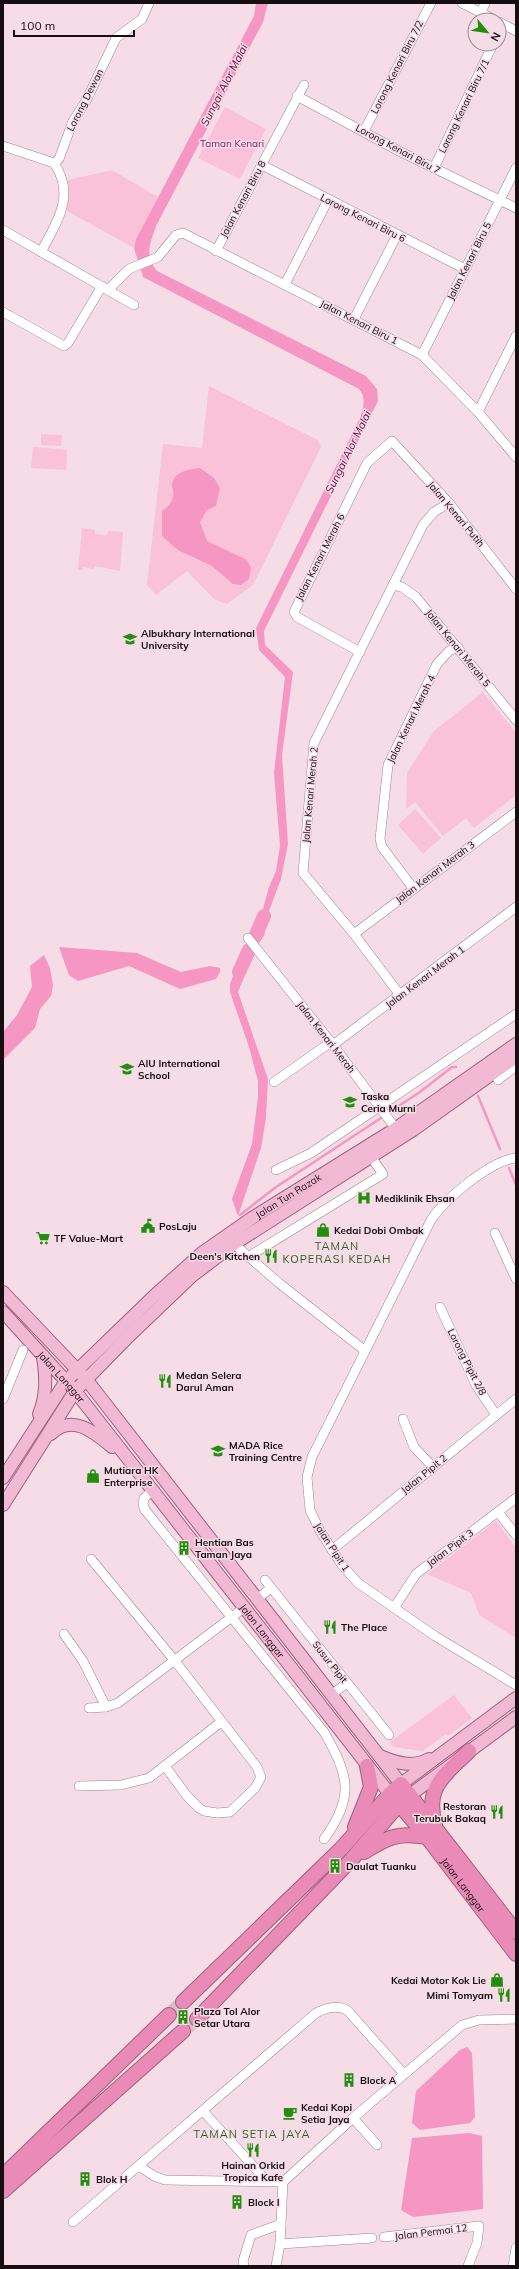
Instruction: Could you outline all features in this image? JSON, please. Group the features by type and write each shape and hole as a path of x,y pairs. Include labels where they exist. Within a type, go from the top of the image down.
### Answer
{"highway":[{"path":"351,1860 387,1837 406,1833 431,1832 431,1802 434,1789 441,1779 469,1751"},
{"path":"341,1849 363,1809 371,1787 367,1766"},
{"path":"183,2002 341,1849 390,1794"},
{"name":"Jalan Langgar","path":"390,1794 404,1794 516,1954"},
{"path":"197,2018 351,1860 404,1794"},
{"name":"Jalan Langgar","path":"431,1832 516,1932"},
{"path":"3,2176 169,2015"},
{"path":"3,2191 184,2031"}],"main road":[{"name":"Jalan Tun Razak","path":"3,1505 75,1391 192,1276 234,1244 371,1157 398,1133 516,1044"},
{"name":"Jalan Tun Razak","path":"30,1436 66,1382 78,1369 154,1296 215,1243 505,1070 516,1057"},
{"name":"Jalan Langgar","path":"3,1292 86,1379 379,1756 404,1794"},
{"name":"Jalan Langgar","path":"3,1312 75,1391 153,1490 238,1609 390,1794"},
{"path":"3,1477 30,1436 44,1402 46,1379 44,1356"},
{"path":"42,1443 62,1426 78,1424 95,1433 129,1460"},
{"path":"238,1609 250,1600 253,1595"},
{"path":"379,1756 396,1763 419,1764 453,1744 516,1698"},
{"path":"404,1794 469,1751 516,1717"},
{"path":"404,1794 453,1744"}],"street":[{"name":"Lorong Dewan","path":"54,162 59,159 73,121 86,101 116,38 142,19 149,3"},
{"name":"Lorong Kenari Biru 7/2","path":"364,131 431,3"},
{"path":"462,3 479,12"},
{"path":"507,26 516,31"},
{"name":"Lorong Kenari Biru 7/1","path":"434,168 490,52"},
{"name":"Jalan Kenari Biru 8","path":"216,251 304,85"},
{"name":"Lorong Kenari Biru 7","path":"298,96 434,168 516,208"},
{"path":"3,146 54,162 63,177 62,213 41,252"},
{"name":"Lorong Kenari Biru 6","path":"262,165 328,200 466,269"},
{"name":"Jalan Kenari Biru 5","path":"422,355 516,168"},
{"path":"285,284 328,200"},
{"path":"3,230 134,305"},
{"name":"Jalan Kenari Biru 1","path":"105,288 129,269 154,260 180,232 354,319 422,355 478,412 516,457"},
{"path":"354,319 397,235"},
{"path":"3,312 64,346 68,343 105,288"},
{"path":"478,412 516,336"},
{"name":"Jalan Kenari Putih","path":"392,441 450,503 516,590"},
{"name":"Jalan Kenari Merah 6","path":"360,652 297,617 294,612 368,463 392,441"},
{"name":"Jalan Kenari Merah 2","path":"400,995 354,934 302,873 314,743 425,520 450,503"},
{"name":"Jalan Kenari Merah 5","path":"393,585 402,587 416,596 516,720"},
{"name":"Jalan Kenari Merah 4","path":"413,888 382,847 380,839 388,765 437,664 449,651 458,647"},
{"name":"Jalan Kenari Merah 3","path":"354,934 413,888 516,812"},
{"name":"Jalan Kenari Merah 1","path":"274,1082 332,1044 516,908"},
{"name":"Jalan Kenari Merah","path":"248,938 332,1044 398,1133"},
{"path":"276,1170 311,1153 516,1014"},
{"path":"498,1080 505,1070 516,1066"},
{"path":"248,1257 383,1174 371,1157"},
{"name":"Jalan Pipit 1","path":"516,1158 501,1162 487,1170 444,1203 437,1211 427,1227 364,1350 312,1457 307,1477 310,1510 320,1531 342,1565 358,1583 435,1636 516,1685"},
{"path":"495,1233 516,1279"},
{"path":"234,1244 248,1257 364,1350"},
{"name":"Lorong Pipit 2/8","path":"440,1307 476,1385 496,1415"},
{"path":"3,1399 23,1350"},
{"name":"Jalan Pipit 2","path":"332,1550 432,1466 516,1399"},
{"path":"403,1419 414,1447 432,1466"},
{"path":"153,1490 144,1498 143,1504 145,1510 238,1609 324,1732 339,1758 346,1788 343,1806 324,1839"},
{"name":"Jalan Pipit 3","path":"394,1608 416,1574 516,1498"},
{"path":"498,1512 516,1536"},
{"path":"91,1559 175,1661 257,1767 261,1777 255,1788 230,1812 223,1814 209,1812 199,1808 187,1796 165,1766"},
{"name":"Susur Pipit","path":"265,1580 389,1735"},
{"path":"253,1595 271,1588"},
{"path":"89,1708 106,1707 118,1703 175,1661 238,1609"},
{"path":"64,1634 83,1661 106,1707"},
{"path":"332,1695 347,1683"},
{"path":"79,1786 133,1783 149,1778 221,1722"},
{"path":"73,2222 316,2013 329,2008 344,2008 404,2074"},
{"path":"276,2266 280,2244 283,2182 353,2118 462,2025 479,2020 516,2020"},
{"path":"203,2111 266,2180"},
{"path":"353,2118 377,2145"},
{"path":"139,2166 154,2176 165,2180 266,2180 283,2182"},
{"path":"244,2266 243,2261 251,2235 281,2224"},
{"name":"Jalan Permai 12","path":"384,2237 479,2226 477,2243 468,2266"},
{"path":"280,2244 372,2238"},
{"path":"513,2266 516,2248"}],"green space":[{"name":"Taman Kenari","path":"225,107 266,129 240,179 198,158"},
{"path":"112,170 158,197 136,239 134,248 67,211 68,180"},
{"path":"209,386 318,440 321,447 253,585 227,604 214,599 187,571 156,595 147,585 163,444 202,448"},
{"path":"41,434 62,435 61,446 41,445"},
{"path":"33,447 67,450 66,470 31,468"},
{"path":"82,528 95,530 95,534 107,535 108,531 123,532 120,571 95,566 94,569 83,567 83,570 78,570"},
{"path":"483,692 516,733 516,795 474,828 466,818 443,836 415,802 406,809 407,773 434,731"},
{"path":"415,809 441,838 423,854 398,825"},
{"path":"496,1521 516,1548 516,1638 479,1615 471,1593 427,1574"},
{"path":"454,1695 472,1718 448,1736 446,1734 423,1751 393,1747 390,1742"}],"water":[{"path":"256,3 268,3 263,22 156,226 149,249 149,254 157,271 366,376 377,389 378,401 264,631 265,645 293,672 282,755 288,844 281,879 266,919 264,937 254,932 260,920 269,887 276,871 280,846 274,773 285,677 259,650 256,628 359,420 364,400 359,389 143,277 134,248 136,239 254,16"},
{"path":"200,468 214,478 220,488 216,506 207,510 200,522 207,541 247,560 251,568 249,579 241,585 233,584 212,566 178,550 162,536 162,511 172,500 173,480 183,472"},
{"path":"59,947 137,953 181,972 210,966 220,968 220,972 216,979 180,989 129,966 78,981 69,975"},
{"path":"242,952 251,960 238,992 268,1079 266,1118 261,1148 238,1216 232,1199 252,1144 258,1097 258,1081 249,1047 230,992 230,984"},
{"path":"44,955 50,968 53,985 51,996 40,1009 35,1028 3,1060 3,1032 17,1015 32,987 30,966"},
{"path":"467,2047 472,2053 475,2117 470,2123 420,2130 412,2123 416,2091 460,2050"},
{"path":"469,2133 482,2136 483,2209 413,2217 401,2210 412,2138"}],"waterway":[{"name":"Sungai Alor Malai","path":"255,937 264,916"},
{"name":"Sungai Alor Malai","path":"239,972 249,950"},
{"path":"391,1111 420,1092 452,1067 456,1067"},
{"path":"478,1096 500,1149"},
{"path":"240,1215 276,1187 381,1118"},
{"path":"509,1168 516,1185"}],"tunnel":[{"path":"169,2015 183,2002"},
{"path":"183,2031 197,2019"}],"place":[{"name":"Albukhary International University","path":"130,639"},
{"name":"AIU International School","path":"127,1069"},
{"name":"Taska Ceria Murni","path":"350,1102"},
{"name":"Mediklinik Ehsan","path":"364,1198"},
{"name":"PosLaju","path":"148,1226"},
{"name":"Kedai Dobi Ombak","path":"323,1230"},
{"name":"TF Value-Mart","path":"43,1238"},
{"name":"Deen's Kitchen","path":"271,1256"},
{"name":"Medan Selera Darul Aman","path":"165,1381"},
{"name":"MADA Rice Training Centre","path":"218,1451"},
{"name":"Mutiara HK Enterprise","path":"93,1476"},
{"name":"Hentian Bas Taman Jaya","path":"184,1548"},
{"name":"The Place","path":"330,1627"},
{"name":"Restoran Terubuk Bakaq","path":"497,1812"},
{"name":"Daulat Tuanku","path":"335,1866"},
{"name":"Kedai Motor Kok Lie","path":"497,1980"},
{"name":"Mimi Tomyam","path":"504,1995"},
{"name":"Plaza Tol Alor Setar Utara","path":"183,2017"},
{"name":"Block A","path":"349,2080"},
{"name":"Kedai Kopi Setia Jaya","path":"290,2113"},
{"name":"Hainan Orkid Tropica Kafe","path":"253,2150"},
{"name":"Blok H","path":"85,2179"},
{"name":"Block I","path":"237,2202"}],"district":[{"name":"TAMAN KOPERASI KEDAH","path":"337,1252"},
{"name":"TAMAN SETIA JAYA","path":"252,2134"}]}
